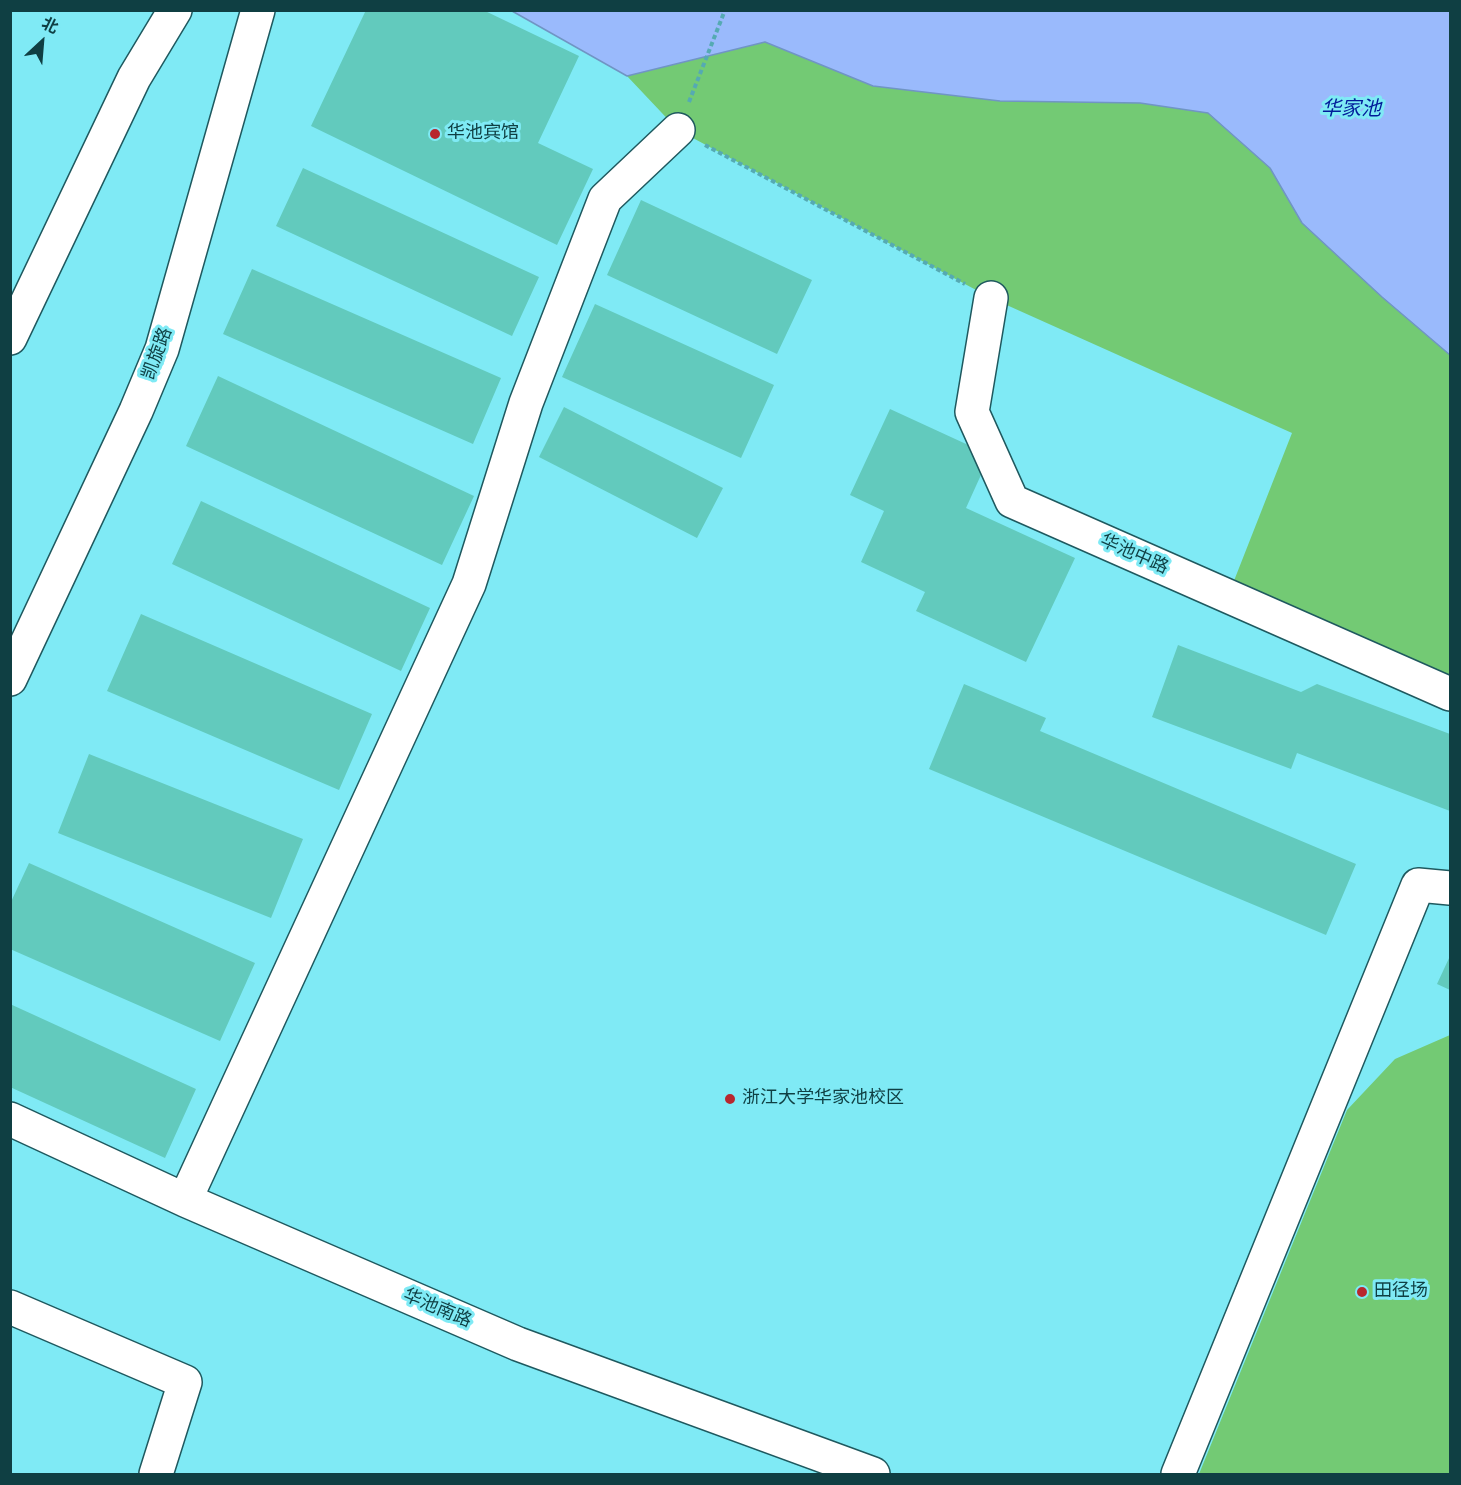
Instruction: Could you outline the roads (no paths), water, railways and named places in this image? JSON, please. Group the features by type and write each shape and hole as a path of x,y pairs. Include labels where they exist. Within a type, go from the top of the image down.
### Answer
{"street":[{"path":"10,338 134,78 175,10"},
{"name":"凯旋路","path":"10,679 136,411 162,349 258,10"},
{"path":"185,1200 469,584 526,403 605,199 678,130"},
{"name":"华池中路","path":"991,298 972,412 1012,501 1450,694"},
{"path":"1178,1474 1418,885 1450,888"},
{"name":"华池南路","path":"10,1119 185,1200 518,1344 873,1474"},
{"path":"10,1307 185,1382 156,1474"}],"water":[{"name":"华家池","path":"512,11 1450,11 1450,355 1382,297 1302,223 1270,168 1208,113 1140,103 1000,101 873,86 765,42 627,76"}],"place":[{"name":"华池宾馆","path":"435,134"},
{"name":"浙江大学华家池校区","path":"730,1099"},
{"name":"田径场","path":"1362,1292"}]}
